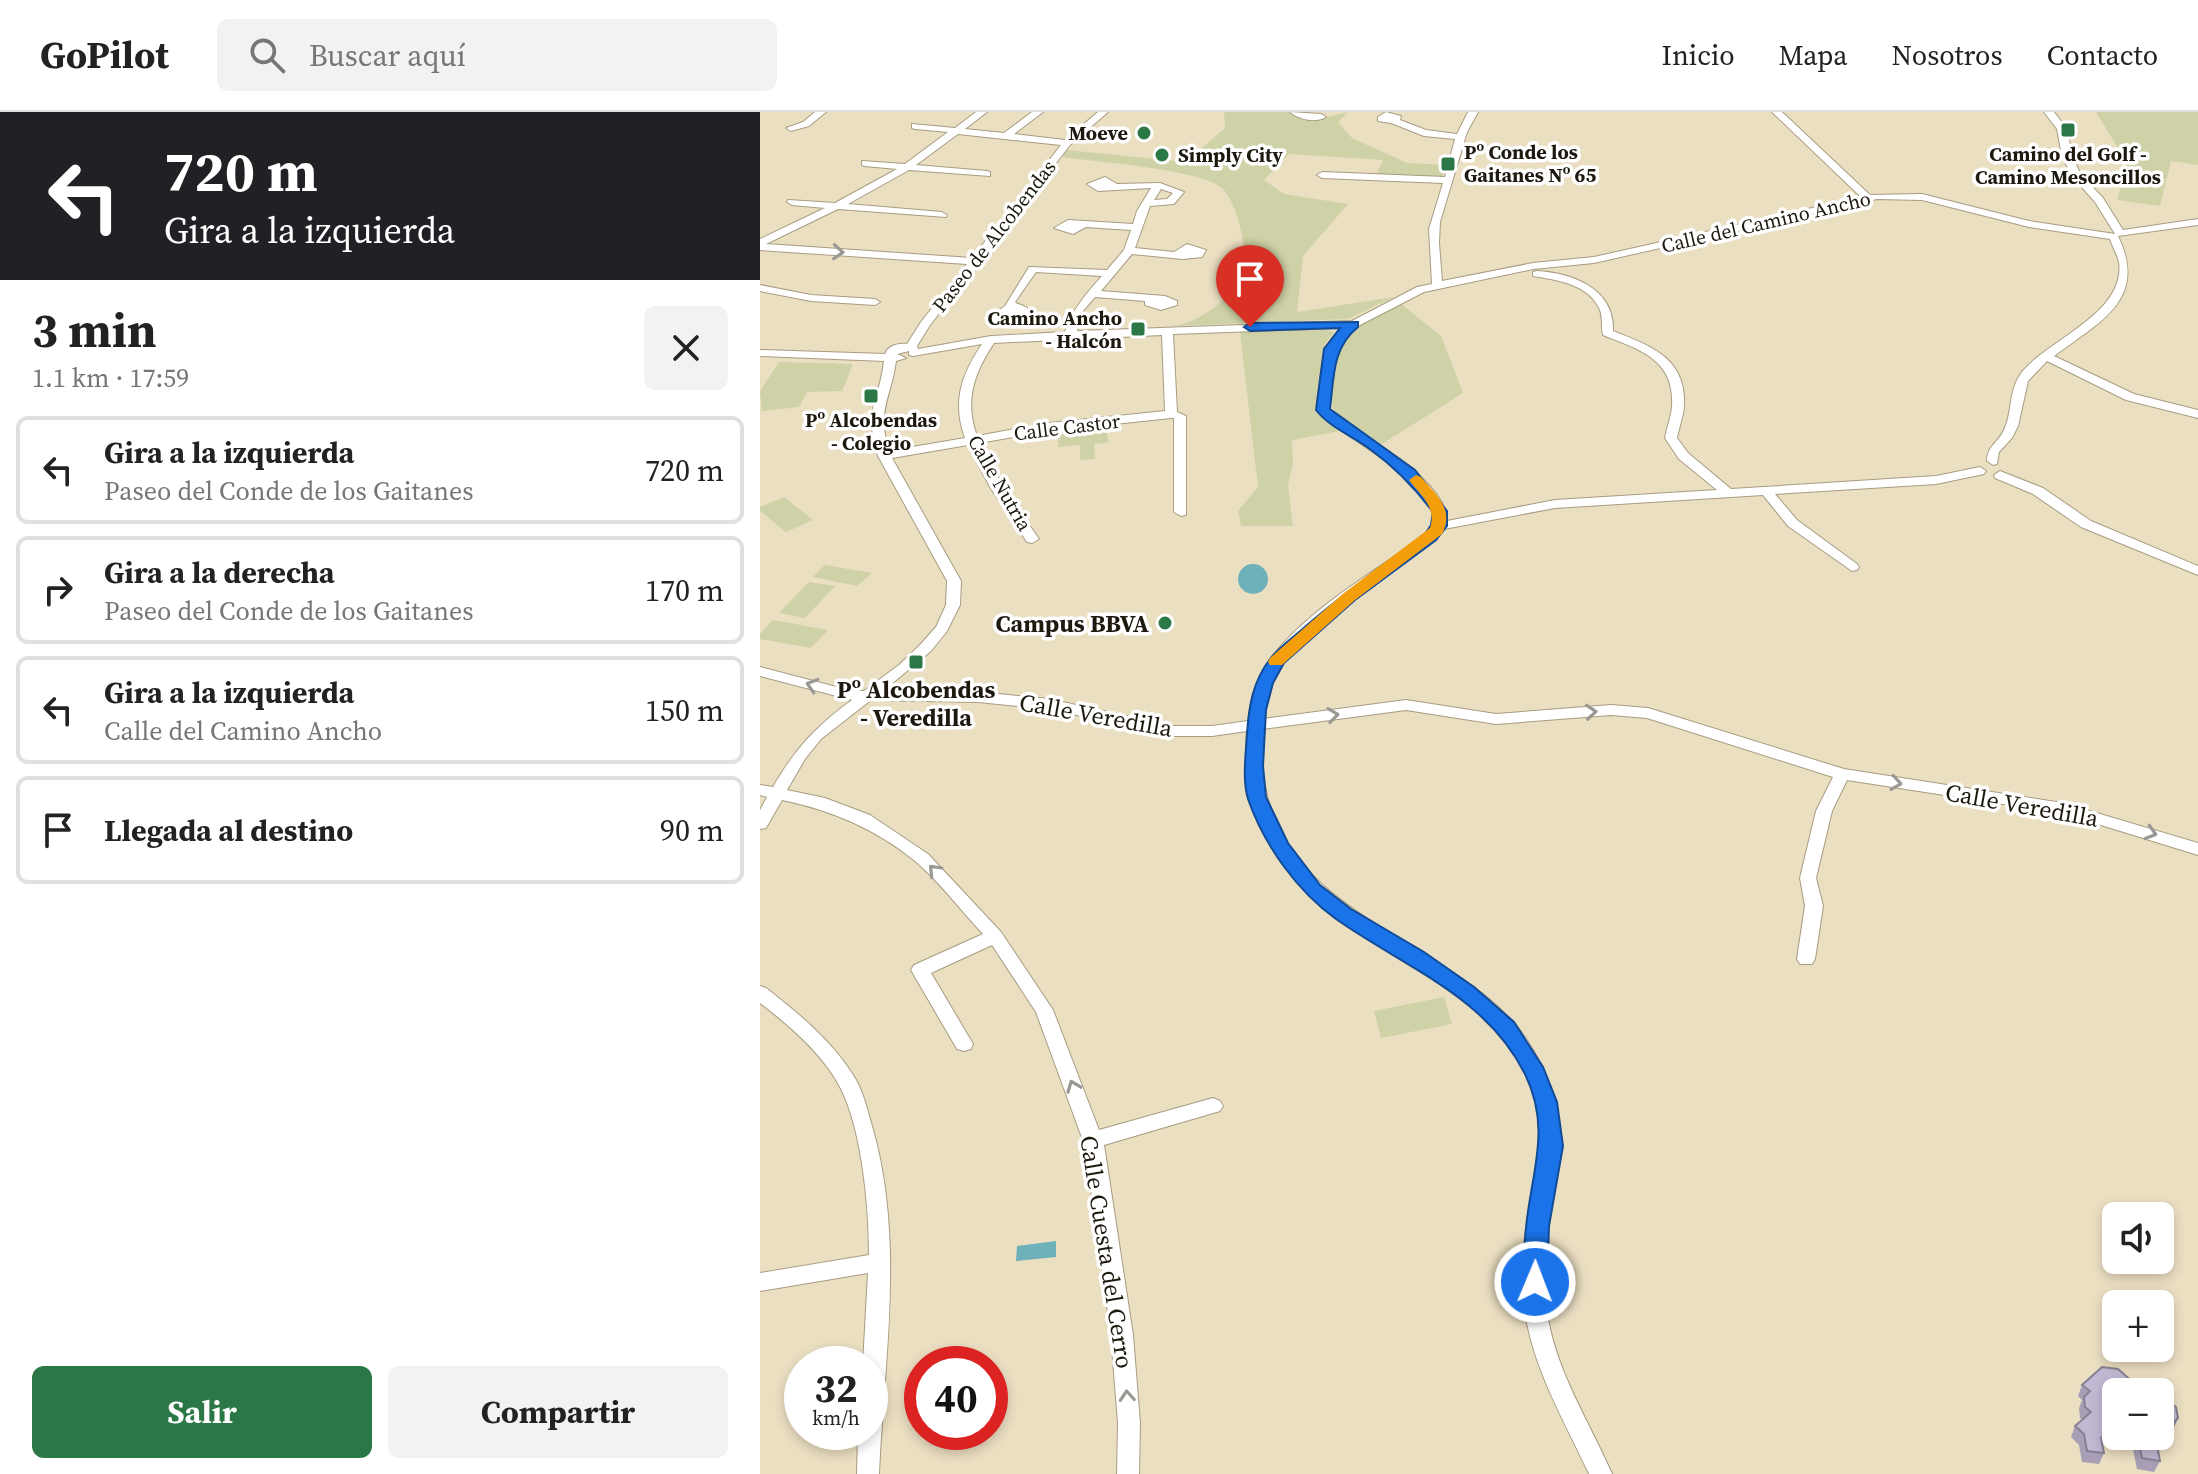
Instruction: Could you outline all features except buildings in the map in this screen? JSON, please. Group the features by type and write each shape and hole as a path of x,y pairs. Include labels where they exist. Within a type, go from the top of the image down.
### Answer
{"street":[{"path":"791,128 806,124 821,112"},
{"path":"760,245 837,207 905,168 982,112"},
{"path":"1007,135 1038,112"},
{"name":"Paseo de Alcobendas","path":"760,824 769,792 813,739 934,640 950,616 956,593 950,570 886,458 876,434 875,414 882,385 907,347 1067,143 1103,112"},
{"path":"1295,112 1304,117 1321,117"},
{"path":"1441,280 1433,248 1434,229 1459,137 1473,112"},
{"path":"1777,112 1868,198"},
{"path":"1440,521 1555,504 1941,480 1982,468 2011,431 2020,383 2030,371 2092,323 2114,300 2124,266 2118,235 2099,200 2077,176 2067,156 2062,129 2049,112"},
{"path":"1394,121 1424,133 1459,137"},
{"path":"915,126 1067,143"},
{"path":"865,163 987,174"},
{"path":"1322,175 1449,180"},
{"path":"1113,185 1173,189 1179,194 1170,202 1148,203"},
{"path":"1070,334 1078,310 1090,293 1129,251 1136,227 1157,187"},
{"name":"Calle del Camino Ancho","path":"1350,327 1441,280 1594,260 1868,198 1922,197 2016,222 2118,235 2198,222"},
{"path":"792,202 942,215"},
{"path":"1081,224 1136,227"},
{"path":"760,245 974,261"},
{"path":"1129,251 1179,253"},
{"path":"1010,307 1010,302 1033,269 1111,273"},
{"path":"1475,277 1491,280 1540,274 1581,285 1596,295 1606,309 1607,333 1658,354 1670,365 1678,395 1678,411 1671,438 1683,456 1726,491"},
{"path":"760,288 811,298 875,302"},
{"path":"1090,293 1153,298"},
{"path":"907,347 1070,334 1327,325 1350,327"},
{"path":"1350,327 1331,349 1323,410 1410,473 1435,501 1440,521 1430,537 1349,596 1277,660 1264,683 1256,725 1254,766 1257,797 1265,819 1294,868 1314,889 1344,914 1417,957 1467,992 1507,1027 1535,1072 1546,1102 1551,1146 1535,1251 1536,1314 1555,1374 1601,1474"},
{"path":"1167,330 1171,414 1180,416 1181,512"},
{"name":"Calle Nutria","path":"991,339 977,359 965,387 963,412 968,442 1032,539"},
{"path":"760,353 837,357 972,342"},
{"path":"2047,357 2130,397 2198,414"},
{"name":"Calle Castor","path":"886,458 957,447 968,442 1049,427 1171,414"},
{"path":"1982,468 2038,491 2086,524 2198,571"},
{"path":"1766,489 1774,506 1784,517 1852,567"},
{"name":"Calle Veredilla","path":"760,671 838,692 978,697 1049,704 1172,731 1212,731 1406,705 1496,719 1632,711 1672,718 1842,774 2063,808 2198,849"},
{"path":"1806,959 1814,906 1808,878 1824,811 1842,774"},
{"name":"Calle Cuesta del Cerro","path":"769,792 835,807 888,832 922,858 995,936 1044,1010 1093,1140 1122,1335 1129,1423 1128,1474"},
{"path":"964,1044 920,970 995,936"},
{"path":"760,993 804,1031 847,1082 863,1126 875,1182 878,1262 868,1474"},
{"path":"1093,1140 1213,1106"},
{"path":"760,1282 878,1262"}],"green space":[{"path":"1224,112 1290,112 1319,119 1348,112 1338,122 1352,138 1407,163 1448,165 1442,177 1376,175 1383,160 1289,154 1264,180 1284,194 1348,204 1303,256 1297,312 1394,297 1348,319 1173,326 1195,319 1216,306 1248,270 1240,227 1228,196 1212,182 1194,176 1062,157 1067,150 1186,162 1225,128"},
{"path":"2096,112 2198,112 2198,165 2171,161 2160,206 2117,200 2130,155 2121,153"},
{"path":"1400,303 1441,336 1463,393 1382,444 1336,418 1331,400 1340,344 1359,326"},
{"path":"1321,329 1334,332 1325,344 1316,406 1325,421 1340,431 1292,440 1293,463 1288,485 1293,526 1241,526 1238,511 1258,487 1240,332"},
{"path":"779,362 853,364 842,391 807,392 799,407 762,411 760,391"},
{"path":"1107,430 1108,443 1094,444 1095,459 1080,460 1080,445 1058,447 1058,434"},
{"path":"784,497 813,520 786,532 760,511 760,507"},
{"path":"825,565 872,573 857,586 813,577"},
{"path":"809,582 835,586 805,618 779,613"},
{"path":"773,620 828,630 811,648 760,639 760,634"},
{"path":"1444,997 1452,1024 1381,1038 1374,1011"}],"water":[{"path":"1253,564 1264,568 1268,579 1264,590 1253,594 1242,590 1238,579 1242,568"},
{"path":"1056,1241 1056,1257 1016,1261 1017,1246"}],"slow traffic":[{"path":"1276,662 1349,596 1437,530 1441,519 1438,506 1416,480"}],"place":[{"name":"Camino del Golf - Camino Mesoncillos","path":"2068,130"},
{"name":"Moeve","path":"1144,133"},
{"name":"Simply City","path":"1162,155"},
{"name":"Pº Conde los Gaitanes Nº 65","path":"1448,164"},
{"name":"Camino Ancho - Halcón","path":"1138,329"},
{"name":"Pº Alcobendas - Colegio","path":"871,396"},
{"name":"Campus BBVA","path":"1165,623"},
{"name":"Pº Alcobendas - Veredilla","path":"916,662"}],"route":[{"path":"1250,327 1354,324 1335,340 1331,349 1323,410 1410,473 1440,511 1439,526 1430,537 1349,596 1277,660 1264,683 1257,710 1254,766 1257,797 1265,819 1294,868 1314,889 1344,914 1417,957 1467,992 1507,1027 1535,1072 1546,1102 1551,1146 1537,1226 1535,1282"}]}
